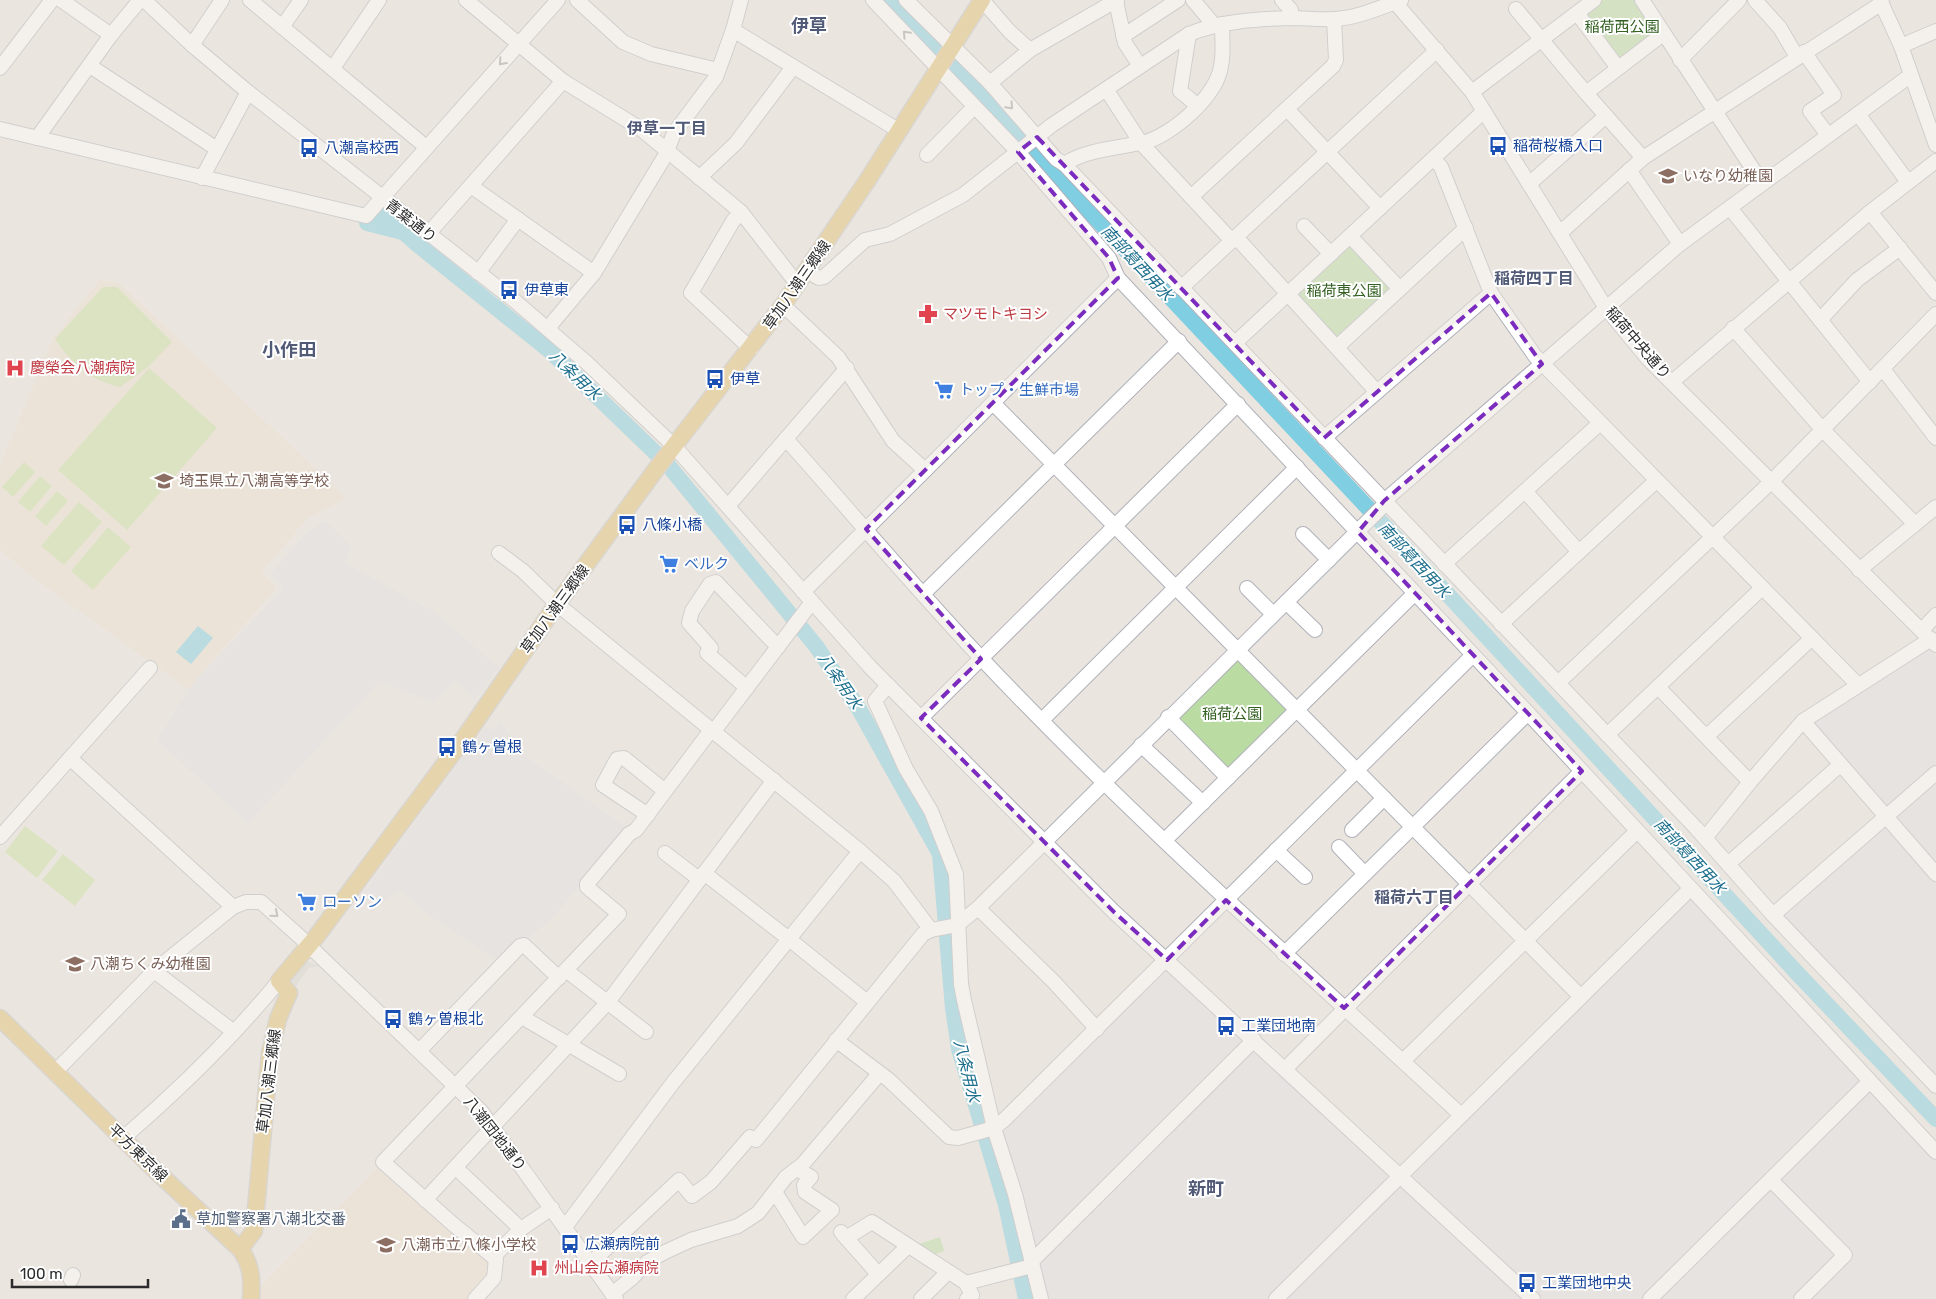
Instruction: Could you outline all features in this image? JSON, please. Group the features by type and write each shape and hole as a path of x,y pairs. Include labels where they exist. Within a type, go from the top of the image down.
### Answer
{"main road":[{"name":"草加八潮三郷線","path":"240,1249 254,1231 270,1053 278,1019 289,993 279,981 309,946 464,738 557,604 674,446 783,306 982,0"},
{"name":"平方東京線","path":"0,1018 240,1249 246,1258 252,1274 251,1299"}],"street":[{"path":"0,68 52,0"},
{"path":"61,0 111,35"},
{"path":"37,138 111,35 142,0"},
{"name":"青葉通り","path":"142,0 248,92 548,328 674,446 888,685 1114,912 1533,1299"},
{"path":"192,45 222,0"},
{"path":"250,0 426,147"},
{"path":"282,27 301,0"},
{"path":"332,68 379,0"},
{"path":"466,0 563,81 640,129 668,150 741,212 802,278 824,277 865,240 890,234 963,195 1035,138 1189,34 1218,24 1290,18 1334,19 1367,13 1396,1"},
{"path":"0,129 366,216 558,0"},
{"path":"577,0 623,42 651,54 718,70"},
{"path":"548,328 594,273 668,150 677,127 711,85 733,30 741,0"},
{"path":"873,0 945,57 990,83 1035,138 1056,159 1064,164 1706,838 1773,915 1936,1086"},
{"path":"906,0 945,57 974,106 1019,151 1109,258 1118,278 1528,713 1936,1152"},
{"path":"982,0 1010,32 1030,50"},
{"path":"990,83 1030,50 1116,0 1124,43 1140,66"},
{"path":"1123,36 1178,0"},
{"path":"1064,164 1074,158 1141,143 1168,133 1214,90 1221,67 1218,24 1193,0"},
{"path":"1282,0 1291,10 1290,18"},
{"path":"1472,92 1594,0"},
{"path":"1642,0 1762,183"},
{"path":"1680,60 1739,0"},
{"path":"1755,0 1834,95 1810,111 1828,135"},
{"name":"稲荷中央通り","path":"1396,1 1472,92 1606,308 1648,358 1929,638"},
{"path":"1560,233 1643,158 1881,1 1901,46 1936,145"},
{"path":"1516,9 1643,158"},
{"path":"1576,13 1618,68"},
{"path":"1191,197 1333,66 1336,60 1334,19"},
{"path":"733,30 898,130"},
{"path":"1901,46 1936,31"},
{"path":"1189,34 1180,91 1197,105"},
{"path":"1586,93 1664,34"},
{"path":"1181,288 1436,50"},
{"path":"90,66 217,149"},
{"path":"699,178 736,143 793,66"},
{"path":"591,1263 679,1180 692,1196 711,1182 753,1139 923,934 931,930 958,925 978,908 1168,717 1358,532 1385,502 1680,244 1912,75"},
{"path":"428,234 563,81"},
{"path":"1106,89 1141,143 1191,197 1288,294 1377,392"},
{"path":"202,178 248,92"},
{"path":"926,155 974,106"},
{"path":"1287,109 1380,208"},
{"path":"1235,343 1484,111"},
{"path":"1858,114 1908,182"},
{"path":"1530,184 1606,116"},
{"path":"1434,159 1441,167 1491,293 1542,364 1761,589 1858,685"},
{"path":"1672,382 1870,212 1936,161"},
{"path":"1629,170 1680,244"},
{"path":"471,186 594,273"},
{"path":"1730,208 1870,382"},
{"path":"741,212 733,221 691,293 751,349"},
{"path":"1870,212 1936,293"},
{"path":"478,274 518,219"},
{"path":"1304,226 1330,254"},
{"path":"1337,347 1466,228"},
{"path":"1350,236 1400,289"},
{"path":"1820,320 1857,280 1900,248"},
{"path":"474,1299 494,1278 496,1259 382,1162 620,914 587,887 587,884 648,815 712,730 747,688 778,647 808,597 866,529 1118,278"},
{"path":"1324,438 1491,293"},
{"path":"783,306 838,357 892,439 925,470"},
{"path":"1558,683 1771,482 1883,369 1933,322"},
{"path":"1733,328 1823,430 1915,524"},
{"path":"924,594 1179,341"},
{"path":"728,506 847,368"},
{"path":"1883,369 1933,430"},
{"path":"992,403 1581,997"},
{"path":"921,718 1238,404"},
{"path":"1444,564 1599,424"},
{"path":"786,439 981,659 1226,900 1461,1116"},
{"path":"1042,720 1297,467"},
{"path":"1501,624 1656,481"},
{"path":"1525,491 1579,552"},
{"path":"1859,570 1936,507"},
{"path":"1303,534 1329,560"},
{"path":"499,553 523,571 557,604 860,851 894,881 931,930"},
{"path":"747,688 707,654 711,648 689,622 692,611 710,584 716,582 778,647"},
{"path":"1246,588 1273,614"},
{"path":"1607,735 1761,589"},
{"path":"1165,840 1415,593"},
{"path":"1286,602 1315,630"},
{"path":"1706,838 1750,782 1803,721 1929,638 1936,615"},
{"path":"1707,736 1811,639"},
{"path":"836,1040 889,1080 950,1137 958,1138 994,1128 1167,960 1473,655"},
{"path":"0,837 150,668"},
{"path":"888,685 875,701 906,769 931,811 956,874 961,984 994,1128 1015,1194 1030,1265 1041,1299"},
{"path":"1658,687 1750,782"},
{"path":"1284,954 1528,713"},
{"path":"1168,717 1228,778"},
{"path":"1803,721 1936,874"},
{"path":"1141,745 1203,803"},
{"path":"55,1072 154,971 233,907 70,758"},
{"path":"648,815 604,785 617,759 624,758 665,791"},
{"path":"1728,864 1840,765"},
{"path":"1285,1069 1582,771"},
{"path":"1773,915 1936,773"},
{"path":"425,1200 608,1002 774,780"},
{"path":"1352,830 1384,798"},
{"path":"1403,1061 1636,831"},
{"path":"1339,847 1366,874"},
{"path":"1276,850 1304,877"},
{"path":"565,1227 672,1084 860,851"},
{"path":"665,853 702,876 790,939 867,1002"},
{"path":"1276,1299 1690,889"},
{"name":"八潮団地通り","path":"233,907 246,902 261,902 456,1086 493,1127 614,1296"},
{"path":"978,908 1046,974 1097,1029"},
{"path":"419,1051 520,946 524,945 563,974 608,1002 646,1032"},
{"path":"154,971 234,1032"},
{"path":"123,1138 182,1085 234,1032 279,981"},
{"path":"522,1017 620,1074"},
{"path":"966,1283 1030,1265 1254,1040"},
{"path":"614,1296 647,1262 691,1240 738,1226 758,1213 786,1177 797,1169 879,1074"},
{"path":"1650,1299 1869,1082"},
{"path":"456,1168 521,1229"},
{"path":"775,1192 803,1236 832,1210 805,1192 804,1185 810,1177 797,1169"},
{"path":"1771,1180 1845,1255 1800,1299"},
{"path":"493,1257 521,1229 552,1208"},
{"path":"878,1274 843,1235 872,1222 966,1283 972,1294 967,1299"},
{"path":"853,1299 908,1246"},
{"path":"921,1299 948,1272"}],"highlighted area":[{"path":"1037,137 1324,438 1491,293 1542,364 1384,501 1358,532 1582,771 1344,1008 1226,900 1167,960 1114,912 921,718 981,659 866,529 1118,278 1109,258 1018,152"}],"shaded area":[{"name":"埼玉県立八潮高等学校","path":"100,280 119,283 346,498 309,517 261,572 276,588 188,689 24,571 0,549 0,465 54,337"},
{"path":"326,521 352,547 346,558 346,564 433,611 499,668 474,700 456,681 432,702 380,681 248,823 157,740 192,684 284,588 270,575 307,532"},
{"path":"1927,648 1936,658 1936,1079 1782,919 1783,914 1883,826 1887,826 1896,818 1815,723"},
{"path":"501,722 529,759 629,829 551,919 500,962 429,915 400,890 379,904 365,896 364,892 485,727 490,731"},
{"path":"1690,898 1936,1158 1936,1299 1052,1299 1047,1296 1002,1134 1166,969 1400,1188"},
{"path":"308,962 320,966 309,968 296,986 291,979 302,965"},
{"name":"八潮市立八條小学校","path":"378,1168 490,1260 490,1278 470,1299 258,1299 259,1288"}],"green space":[{"name":"稲荷西公園","path":"1600,0 1635,0 1657,35 1621,63 1582,13"},
{"name":"稲荷東公園","path":"1349,243 1354,244 1392,291 1341,339 1334,339 1297,299 1297,291"},
{"path":"103,287 117,287 172,342 148,367 120,387 101,381 83,370 68,356 55,339"},
{"path":"149,368 217,428 127,530 58,470"},
{"path":"24,462 35,472 13,497 2,487"},
{"path":"40,476 52,486 30,512 18,502"},
{"path":"57,491 68,501 46,526 35,516"},
{"path":"79,502 102,522 64,565 41,546"},
{"path":"108,527 131,547 93,590 71,571"},
{"name":"稲荷公園","path":"1233,659 1239,659 1287,708 1287,713 1230,770 1176,720"},
{"path":"25,826 58,851 37,878 5,852"},
{"path":"63,854 95,880 75,906 42,880"},
{"path":"940,1237 944,1251 931,1256 914,1246"}],"water":[{"path":"198,626 213,638 191,664 176,652"}],"waterway":[{"name":"南部葛西用水","path":"891,0 1368,508 1797,973 1936,1119"},
{"name":"八条用水","path":"383,214 418,245 550,351 668,465 816,646 859,709 940,854 953,1008 959,1049 1006,1205 1026,1299"},
{"path":"367,223 402,232"}],"place":[{"name":"稲荷桜橋入口","path":"1498,146"},
{"name":"八潮高校西","path":"309,148"},
{"name":"いなり幼稚園","path":"1668,176"},
{"name":"伊草東","path":"509,290"},
{"name":"マツモトキヨシ","path":"928,314"},
{"name":"慶榮会八潮病院","path":"15,368"},
{"name":"伊草","path":"715,379"},
{"name":"トップ・生鮮市場","path":"944,390"},
{"name":"埼玉県立八潮高等学校","path":"164,481"},
{"name":"八條小橋","path":"627,525"},
{"name":"ベルク","path":"669,564"},
{"name":"鶴ヶ曽根","path":"447,747"},
{"name":"ローソン","path":"307,902"},
{"name":"八潮ちくみ幼稚園","path":"75,964"},
{"name":"鶴ヶ曽根北","path":"393,1019"},
{"name":"工業団地南","path":"1226,1026"},
{"name":"草加警察署八潮北交番","path":"181,1219"},
{"name":"広瀬病院前","path":"570,1244"},
{"name":"八潮市立八條小学校","path":"386,1245"},
{"name":"州山会広瀬病院","path":"539,1268"},
{"name":"工業団地中央","path":"1527,1283"}],"district":[{"name":"伊草","path":"809,26"},
{"name":"伊草一丁目","path":"667,128"},
{"name":"稲荷四丁目","path":"1534,278"},
{"name":"小作田","path":"289,350"},
{"name":"稲荷六丁目","path":"1414,897"},
{"name":"新町","path":"1206,1189"}]}
